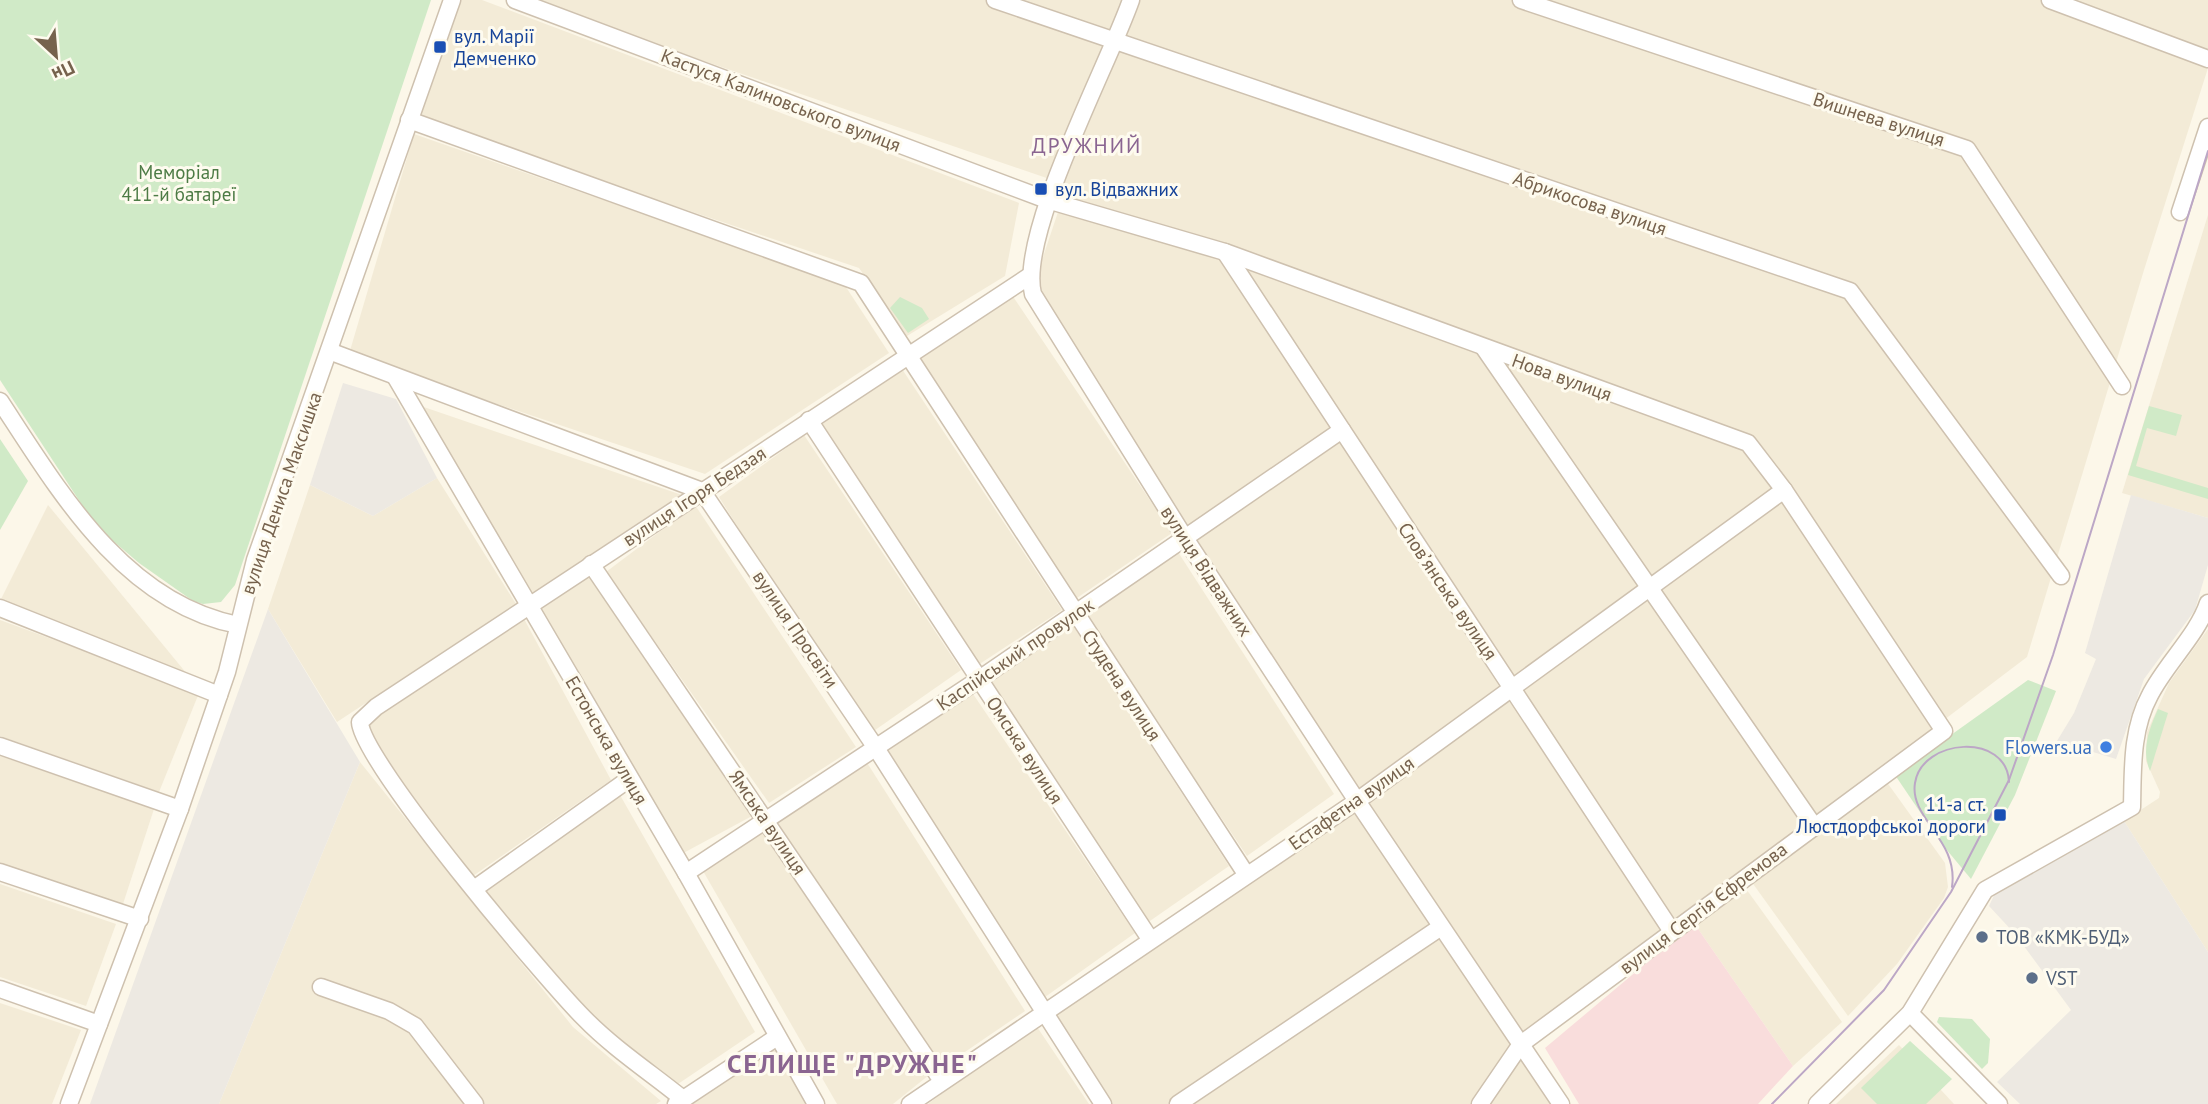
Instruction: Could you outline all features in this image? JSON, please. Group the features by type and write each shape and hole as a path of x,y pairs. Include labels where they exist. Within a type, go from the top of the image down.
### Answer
{"street":[{"name":"вулиця Дениса Максишка","path":"69,1104 180,809 219,695 255,560 452,0"},
{"name":"Кастуся Калиновського вулиця","path":"515,0 1047,200"},
{"name":"Абрикосова вулиця","path":"995,0 1850,291 2061,576"},
{"name":"вулиця Відважних","path":"1131,0 1116,43 1047,200 1031,275 1033,294 1185,538 1357,801 1561,1104"},
{"name":"Вишнева вулиця","path":"1521,0 1967,149 2122,386"},
{"path":"2050,0 2208,59"},
{"name":"Студена вулиця","path":"410,120 861,283 1246,874"},
{"path":"2180,212 2208,127"},
{"name":"Нова вулиця","path":"1047,200 1225,252 1748,443 1784,490 1944,731"},
{"name":"Словʼянська вулиця","path":"1225,252 1671,930"},
{"name":"вулиця Ігоря Бедзая","path":"474,889 402,797 365,740 360,722 376,707 1031,275"},
{"path":"1483,348 1814,826"},
{"path":"329,351 702,491"},
{"name":"Естонська вулиця","path":"396,377 528,607 686,873 816,1104"},
{"path":"0,401 62,495 90,530 122,561 177,604 205,618 238,625"},
{"name":"Омська вулиця","path":"809,421 1150,939"},
{"name":"Каспійський провулок","path":"686,873 978,680 1342,430"},
{"name":"Естафетна вулиця","path":"909,1104 1357,801 1784,490"},
{"name":"вулиця Просвіти","path":"702,491 876,748 1103,1104"},
{"name":"Ямська вулиця","path":"592,564 942,1081"},
{"path":"1817,1104 1910,1013 1985,890 2132,807 2133,748 2140,720 2150,695 2208,603"},
{"path":"0,608 219,695"},
{"name":"вулиця Сергія Єфремова","path":"1480,1104 1521,1044 1671,930 1944,731"},
{"path":"0,746 180,809"},
{"path":"629,779 474,889 584,1019 680,1102 777,1037"},
{"path":"0,872 140,919"},
{"path":"1178,1104 1441,927"},
{"path":"321,987 389,1011 415,1026 475,1104"},
{"path":"0,989 99,1024"},
{"path":"1910,1013 1999,1104"}],"shaded area":[{"path":"457,0 482,0 1019,203 1005,276 907,336 859,268 417,119"},
{"path":"526,0 2208,0 2208,68 2027,657 1522,1040 1187,535 1044,307 1035,281 1067,185"},
{"path":"414,134 844,284 889,353 705,474 349,354"},
{"path":"2208,215 2208,518 2122,493"},
{"path":"1012,295 1172,533 1074,600 918,358"},
{"path":"900,366 1062,610 975,667 814,424"},
{"path":"343,383 396,399 437,478 373,516 310,485"},
{"path":"415,404 682,495 529,600"},
{"path":"804,435 961,670 868,735 719,497"},
{"path":"437,478 516,604 337,722 268,609 310,485 373,516"},
{"path":"2131,495 2208,518 2208,565 2195,610 2144,679 2116,759 2057,741 2074,713 2096,659 2085,653"},
{"path":"48,505 187,674 0,601"},
{"path":"695,505 856,747 769,803 606,572"},
{"path":"1178,552 1334,794 1247,856 1085,616"},
{"path":"591,573 752,816 676,857 533,610"},
{"path":"268,609 360,762 219,1104 90,1104"},
{"path":"523,617 611,780 470,878 361,722"},
{"path":"0,620 199,693 159,792 0,736"},
{"path":"1072,624 1229,866 1147,923 987,684"},
{"path":"2208,629 2208,952 2124,821 2159,798 2160,792 2146,761 2147,732 2169,683"},
{"path":"971,691 1135,933 1031,1007 878,756"},
{"path":"0,756 154,809 121,910 0,868"},
{"path":"864,758 1025,1011 940,1069 772,821"},
{"path":"360,762 573,1027 661,1101 656,1104 219,1104"},
{"path":"1886,781 1945,863 1948,887 1944,898 1897,964 1848,1016 1751,881"},
{"path":"620,795 755,1032 675,1086 583,1012 481,886"},
{"path":"1354,806 1431,923 1168,1104 1110,1104 1049,1012"},
{"path":"2124,821 2208,952 2208,1104 2020,1104 1997,1082 2071,1010 2015,934 1989,906 1997,889"},
{"path":"766,827 929,1075 893,1104 837,1104 703,871"},
{"path":"0,884 116,924 86,1006 0,977"},
{"path":"1744,886 1842,1022 1793,1066 1694,923"},
{"path":"1694,923 1793,1066 1758,1104 1579,1104 1545,1048"},
{"path":"1437,937 1517,1044 1476,1104 1188,1104"},
{"path":"0,1003 81,1030 52,1104 0,1104"},
{"path":"1035,1024 1089,1104 928,1104"},
{"path":"779,1041 812,1104 687,1104"},
{"path":"1899,1045 1954,1104 1836,1104"},
{"path":"1521,1047 1555,1104 1482,1104"}],"green space":[{"name":"Меморіал 411-й батареї","path":"0,0 431,0 235,585 221,602 203,604 193,601 139,563 112,540 86,511 0,380"},
{"path":"900,297 922,308 929,319 908,333 890,308"},
{"path":"2149,406 2182,415 2176,436 2147,428 2136,466 2208,488 2208,499 2128,475"},
{"path":"0,439 28,481 0,530"},
{"path":"2028,680 2056,691 2015,795 1971,879 1941,843 1895,775"},
{"path":"2158,709 2168,713 2150,771 2146,747"},
{"path":"1939,1017 1972,1019 1990,1039 1988,1063 1982,1069 1937,1022"},
{"path":"1910,1041 1952,1079 1926,1104 1877,1104 1861,1088"}],"tram line":[{"path":"1772,1104 1884,990 1951,892 2009,780 2053,655 2208,151"},
{"path":"1952,887 1952,870 1948,856 1942,842 1919,808 1915,796 1915,783 1921,768 1932,757 1947,750 1980,748 1994,755 2005,766 2009,782"}],"place":[{"name":"вул. Марії Демченко","path":"440,47"},
{"name":"вул. Відважних","path":"1041,189"},
{"name":"Flowers.ua","path":"2106,747"},
{"name":"11-а ст. Люстдорфської дороги","path":"2000,815"},
{"name":"ТОВ «КМК-БУД»","path":"1982,937"},
{"name":"VST","path":"2032,978"}],"district":[{"name":"ДРУЖНИЙ","path":"1087,146"},
{"name":"СЕЛИЩЕ \"ДРУЖНЕ\"","path":"853,1064"}]}
